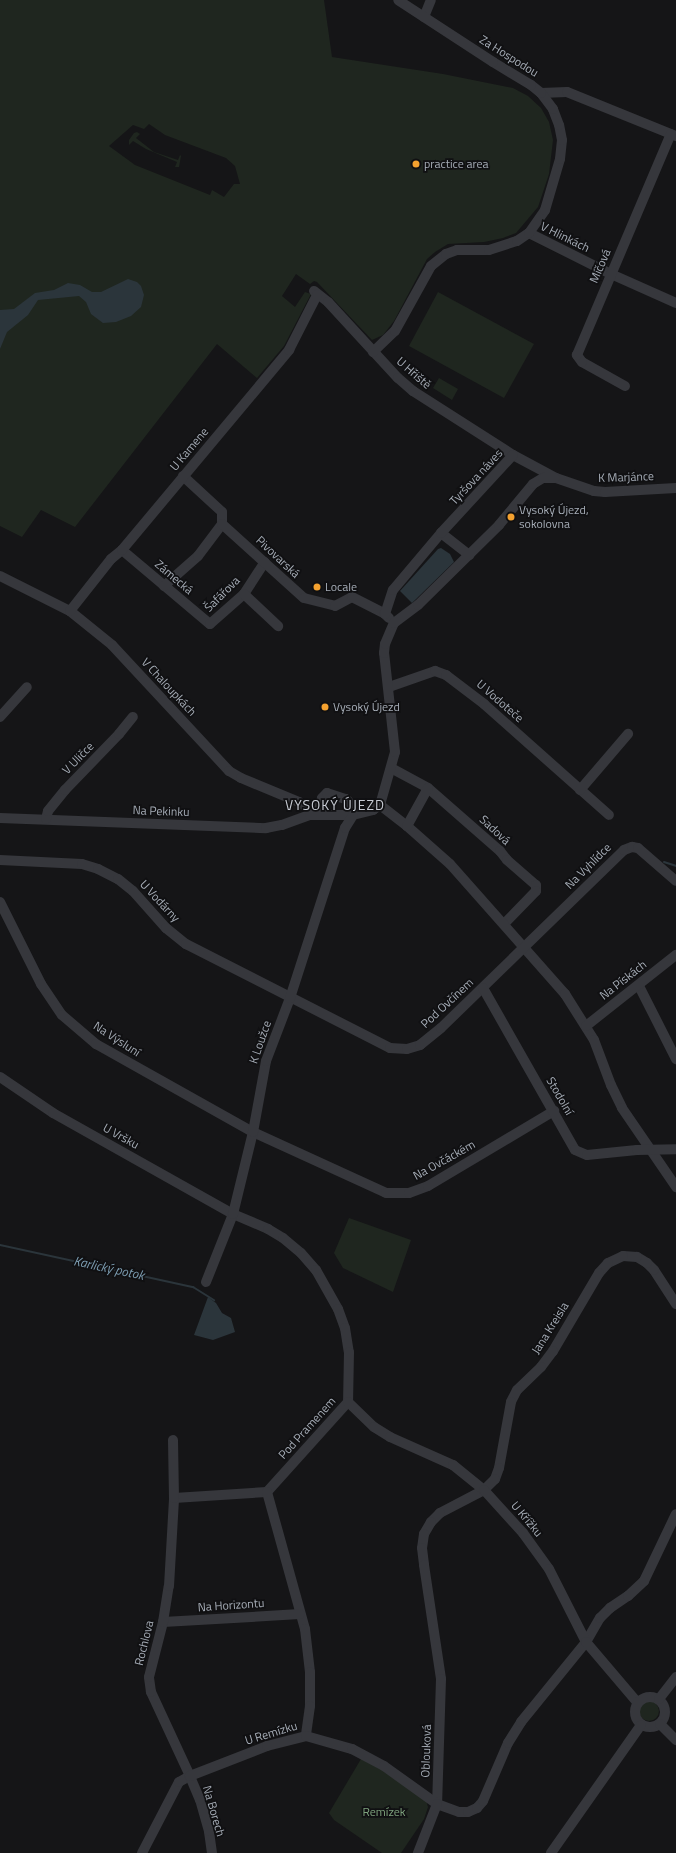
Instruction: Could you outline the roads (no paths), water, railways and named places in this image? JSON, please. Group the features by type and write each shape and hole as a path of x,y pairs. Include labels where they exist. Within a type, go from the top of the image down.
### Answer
{"street":[{"name":"Za Hospodou","path":"373,352 395,331 431,266 446,254 457,250 489,250 517,241 529,233 545,210 560,159 562,140 559,125 553,109 541,93 531,84 398,0"},
{"path":"424,17 431,0"},
{"path":"541,93 567,92 673,135"},
{"name":"Míčová","path":"625,386 582,362 577,355 611,274 673,135"},
{"name":"V Hlinkách","path":"529,233 611,274 676,303"},
{"name":"U Hřiště","path":"316,293 328,302 398,378 428,402 513,455"},
{"name":"U Kamene","path":"70,611 111,559 122,550 290,350 316,293"},
{"name":"Tyršova náves","path":"385,614 393,590 441,533 513,455 556,478"},
{"name":"Pivovarská","path":"183,476 222,512 222,524 304,598 335,606 352,597 385,614"},
{"path":"353,815 352,805 346,799 327,793 322,798 318,814 353,815 373,810 380,805 391,768 395,742 384,653 385,644 394,623 418,605 499,525 533,484 543,478 556,478"},
{"name":"K Marjánce","path":"556,478 585,489 605,492 676,488"},
{"path":"164,586 198,556 222,524"},
{"path":"441,533 469,555"},
{"name":"Zámecká","path":"122,550 210,624"},
{"name":"Šafářova","path":"210,624 244,594 265,562"},
{"name":"V Chaloupkách","path":"0,576 70,611 112,645 229,771 241,778 299,802 318,814"},
{"path":"244,594 278,626"},
{"path":"385,614 394,623"},
{"name":"U Vodoteče","path":"389,688 435,671 446,675 479,699 609,815"},
{"path":"0,717 27,687"},
{"name":"V Uličce","path":"46,819 48,811 65,790 114,740 133,717"},
{"path":"580,790 628,734"},
{"name":"Sadová","path":"391,768 428,788 500,851 507,860 536,885 536,891 504,924"},
{"path":"407,826 428,788"},
{"path":"380,805 407,826 450,864 565,994 594,1040 611,1085 622,1108 676,1187"},
{"name":"Na Pekinku","path":"0,818 266,828 282,825 310,815 318,814"},
{"name":"K Loužce","path":"206,1282 233,1214 253,1132 266,1061 290,998 345,828 353,815"},
{"name":"Na Vyhlídce","path":"525,947 624,850 629,847 640,850 676,881"},
{"name":"U Vodárny","path":"0,860 82,864 98,869 118,879 133,891 166,928 186,944 290,998"},
{"name":"Na Výsluní","path":"0,902 41,984 62,1015 96,1044 253,1132"},
{"name":"Pod Ovčínem","path":"290,998 390,1048 407,1049 420,1045 441,1028 525,947"},
{"name":"Na Pískách","path":"586,1026 676,955"},
{"path":"638,986 676,1057"},
{"name":"Stodolní","path":"483,988 575,1150 580,1154 587,1155 651,1150"},
{"name":"U Vršku","path":"0,1077 53,1113 233,1214"},
{"name":"Na Ovčáckém","path":"253,1132 386,1193 409,1193 428,1186 554,1111"},
{"path":"651,1150 676,1149"},
{"name":"Pod Pramenem","path":"233,1214 258,1224 283,1238 301,1253 316,1270 328,1289 338,1309 348,1344 348,1402 267,1492"},
{"name":"Jana Kreisla","path":"484,1490 495,1479 499,1468 511,1402 517,1390 541,1367 553,1351 599,1273 608,1262 623,1256 637,1257 648,1263 673,1293 676,1304"},
{"name":"U Křížku","path":"348,1402 385,1434 453,1465 484,1490 523,1533 549,1569 586,1642 637,1702"},
{"name":"Rochlova","path":"173,1440 174,1498 169,1586 163,1622 149,1677 151,1692 190,1776"},
{"name":"Oblouková","path":"437,1804 441,1679 422,1548 424,1534 431,1522 440,1513 484,1490"},
{"path":"174,1498 267,1492 305,1629 310,1672 310,1706 306,1736"},
{"path":"418,1853 437,1804 459,1812 468,1812 477,1808 483,1801 508,1743 521,1722 586,1642 600,1618 610,1608 628,1596 644,1582 676,1514"},
{"name":"Na Horizontu","path":"163,1622 300,1614"},
{"path":"659,1699 676,1677"},
{"path":"648,1696 659,1699 665,1711 660,1724 650,1727 641,1725 637,1721 634,1712 637,1702 648,1696"},
{"path":"660,1724 676,1740"},
{"path":"551,1853 641,1725"},
{"name":"U Remízku","path":"190,1776 267,1746 306,1736 352,1749 384,1766 437,1804"},
{"path":"142,1853 179,1782 190,1776"},
{"name":"Na Borech","path":"190,1776 200,1800 209,1831 212,1853"}],"waterway":[{"path":"664,862 676,866"},
{"name":"Karlický potok","path":"0,1245 193,1287 214,1300"}],"place":[{"name":"practice area","path":"416,164"},
{"name":"Vysoký Újezd, sokolovna","path":"511,517"},
{"name":"Locale","path":"317,587"},
{"name":"Vysoký Újezd","path":"325,707"}],"district":[{"name":"VYSOKÝ ÚJEZD","path":"335,805"}],"park label":[{"name":"Remízek","path":"384,1812"}]}
